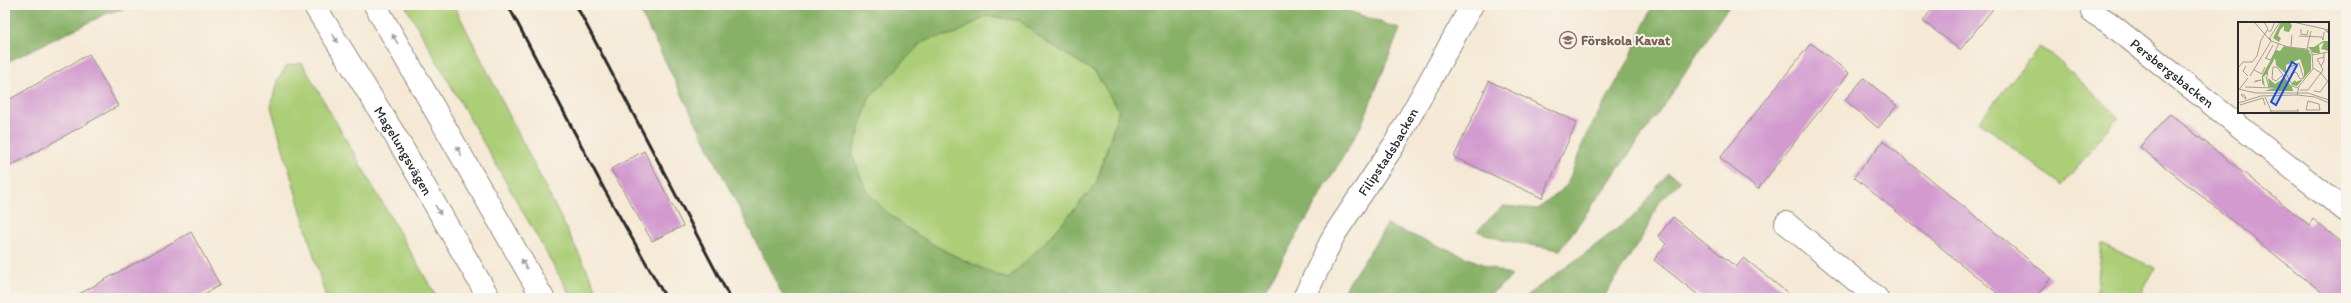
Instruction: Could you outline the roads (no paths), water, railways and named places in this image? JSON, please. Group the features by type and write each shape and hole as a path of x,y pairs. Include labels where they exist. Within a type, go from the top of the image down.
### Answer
{"street":[{"name":"Magelungsvägen","path":"314,5 396,137 489,298"},
{"path":"375,5 543,298"},
{"name":"Filipstadsbacken","path":"1304,298 1334,235 1394,146 1472,5"},
{"name":"Persbergsbacken","path":"2092,12 2108,22 2346,211"},
{"path":"1786,223 1877,298"}],"railway":[{"path":"508,5 604,189 666,298"},
{"path":"576,5 730,298"}],"place":[{"name":"Förskola Kavat","path":"1568,40"}]}
